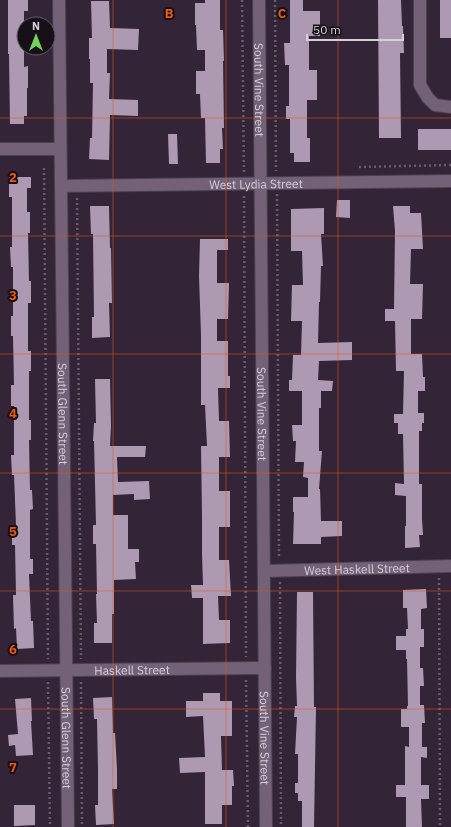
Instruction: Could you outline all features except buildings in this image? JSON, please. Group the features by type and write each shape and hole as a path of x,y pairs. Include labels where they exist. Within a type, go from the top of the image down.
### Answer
{"street":[{"name":"South Glenn Street","path":"59,0 68,827"},
{"name":"South Vine Street","path":"259,0 266,827"},
{"path":"420,0 420,85 428,98 435,105 451,107"},
{"path":"0,149 60,149"},
{"name":"West Lydia Street","path":"61,186 451,181"},
{"name":"West Haskell Street","path":"264,571 451,566"},
{"name":"Haskell Street","path":"0,671 265,668"}],"path":[{"path":"242,0 248,827"},
{"path":"275,0 281,827"},
{"path":"359,167 451,165"},
{"path":"44,168 50,827"},
{"path":"77,195 82,827"},
{"path":"439,578 440,827"}]}
